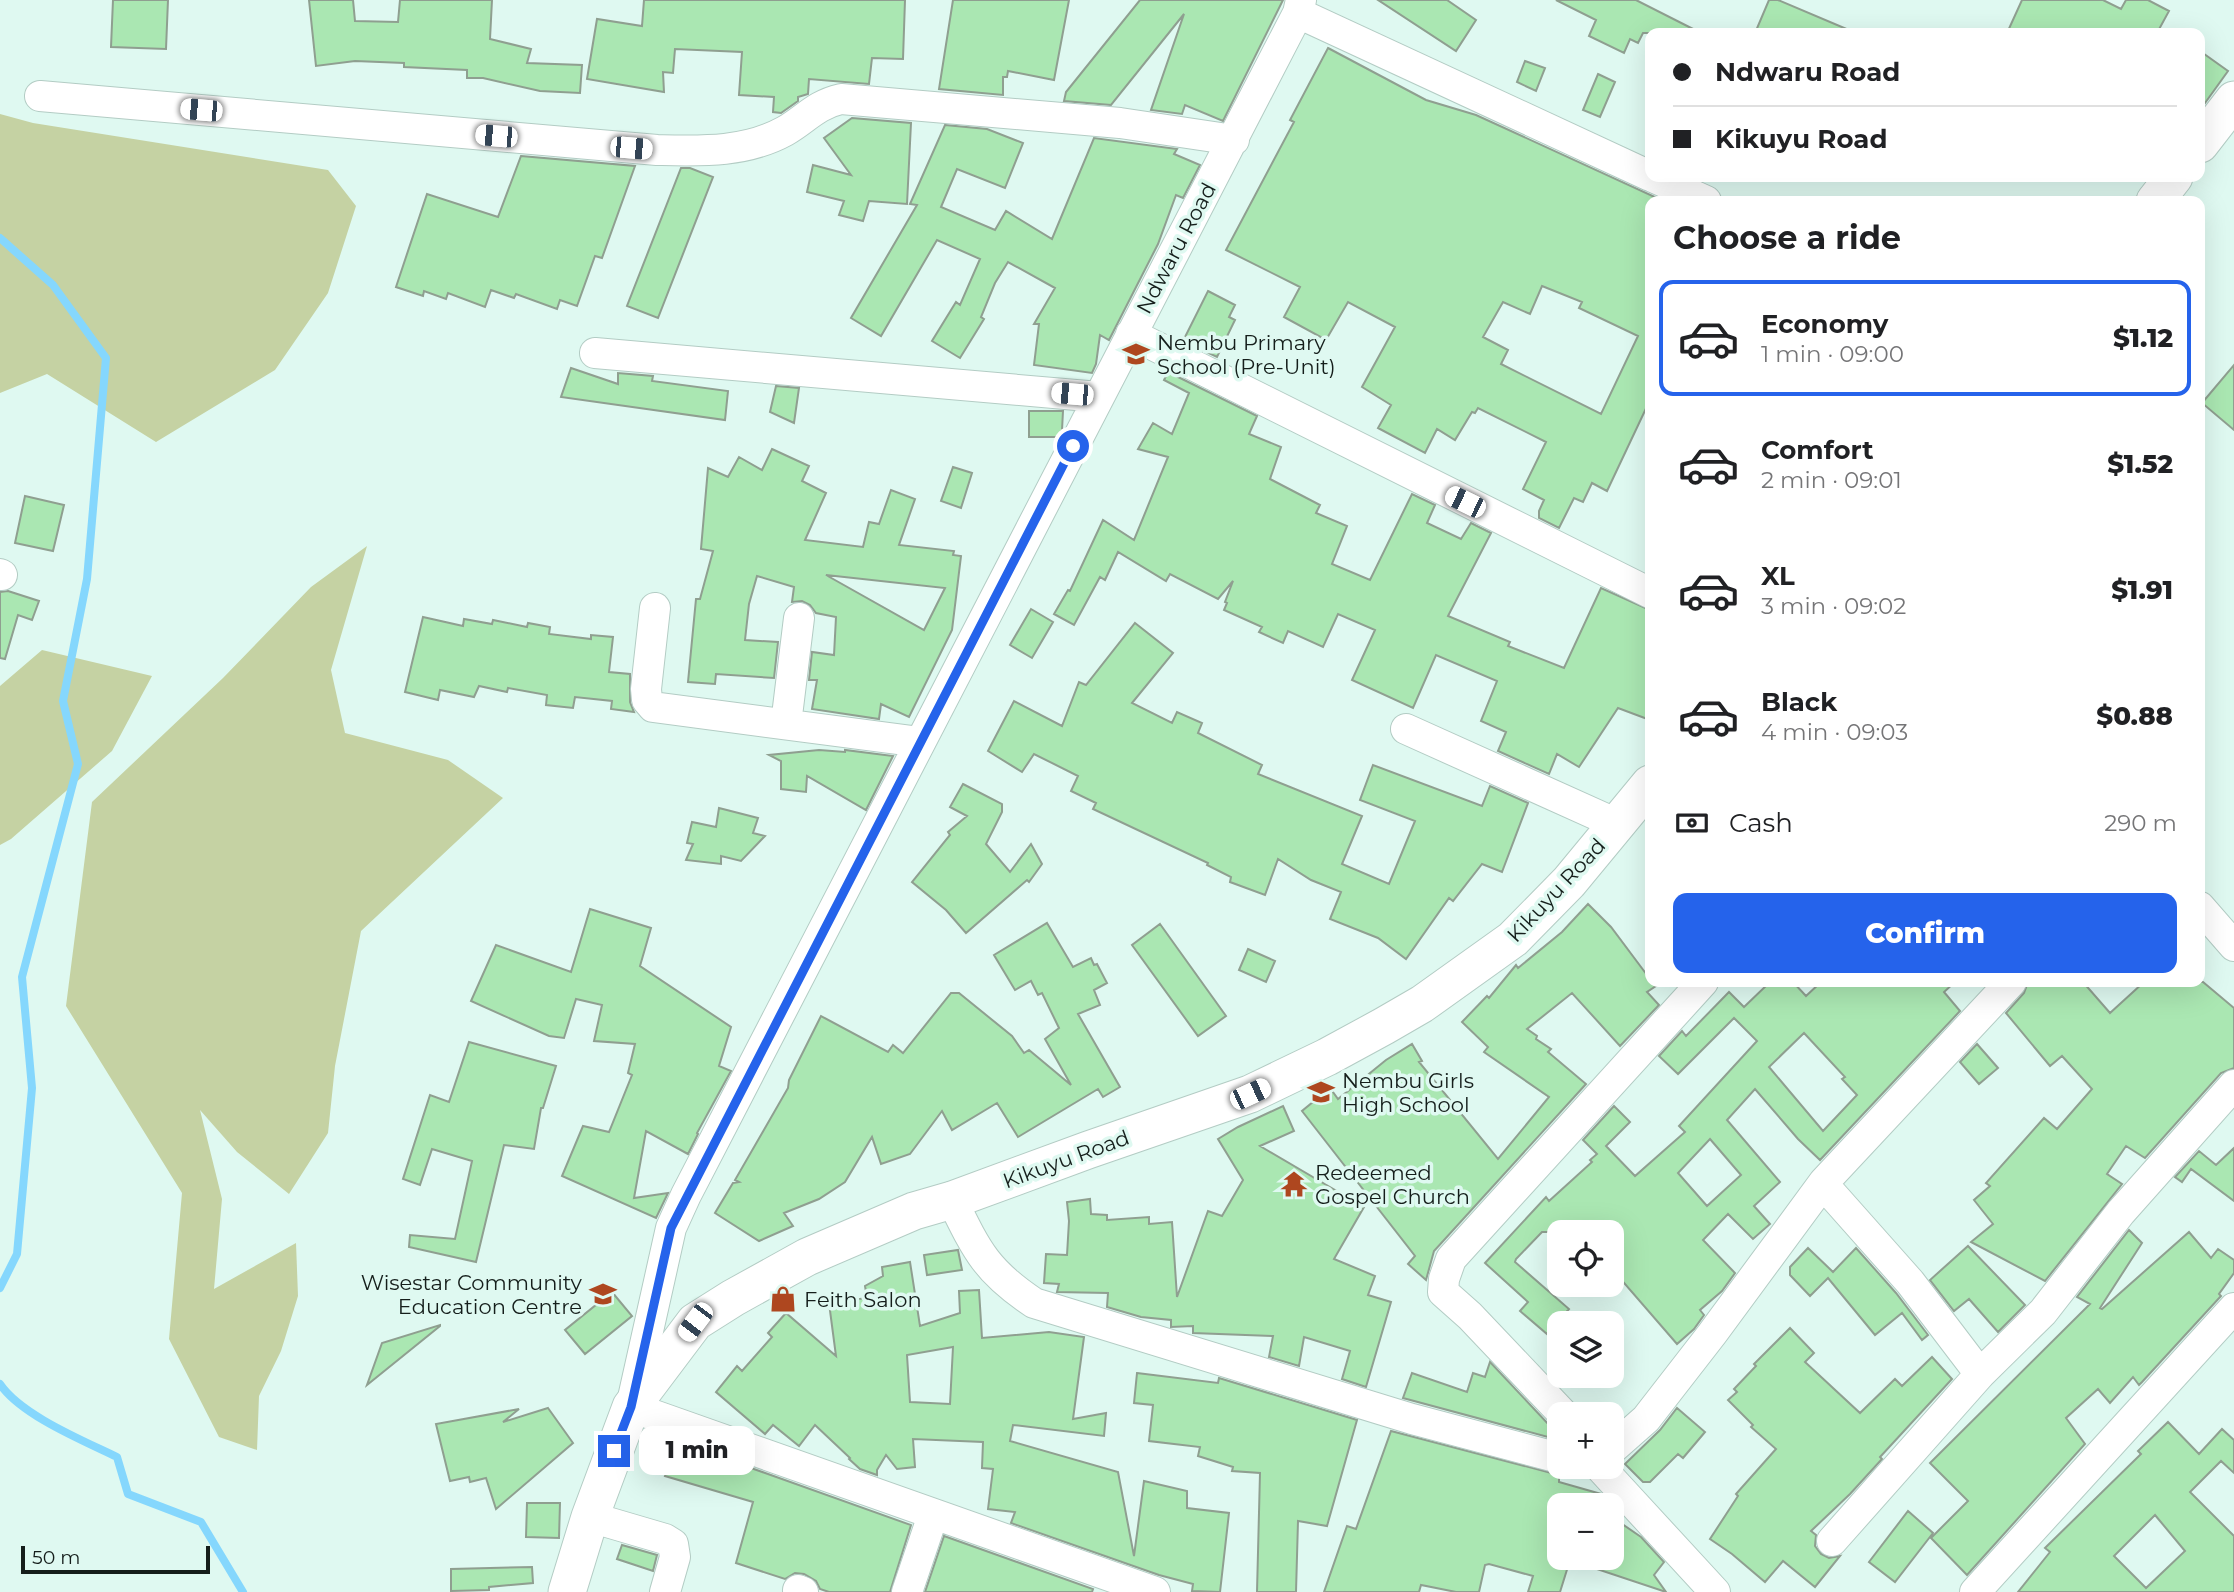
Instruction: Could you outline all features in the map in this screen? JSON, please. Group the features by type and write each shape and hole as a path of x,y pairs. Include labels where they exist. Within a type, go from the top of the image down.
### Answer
{"main road":[{"path":"2205,138 2234,100"},
{"name":"Kikuyu Road","path":"566,1592 590,1517 631,1407 695,1322 807,1258 914,1211 952,1200 1250,1094 1327,1057 1413,1009 1513,939 1569,882 1645,790"}],"street":[{"name":"Ndwaru Road","path":"631,1407 671,1228 1130,334 1234,140 1300,7"},
{"path":"1300,7 1645,173"},
{"path":"40,96 657,150 722,150 751,145 787,130 825,102 841,99 1120,123 1234,140"},
{"path":"1664,182 1695,196"},
{"path":"1130,334 1645,591"},
{"path":"595,353 1098,397"},
{"path":"655,608 646,689 647,700 653,707 920,742"},
{"path":"786,724 799,618"},
{"path":"1406,729 1617,824"},
{"path":"2205,913 2234,946"},
{"path":"1551,1402 1443,1292 1451,1259 1698,987"},
{"path":"1624,1438 1646,1419 1823,1184 2006,987"},
{"path":"1832,1542 1980,1374 2043,1312 2121,1212 2234,1085"},
{"path":"1823,1184 1910,1282 1980,1374"},
{"path":"952,1200 971,1240 989,1267 1008,1285 1034,1303 1412,1419 1547,1455"},
{"path":"1975,1592 2234,1308"},
{"path":"631,1407 1156,1592"},
{"path":"1611,1479 1715,1592"},
{"path":"907,1592 933,1515"},
{"path":"590,1517 665,1539 673,1544 675,1557 665,1592"}],"green space":[{"path":"0,114 33,123 328,170 356,206 328,293 275,370 156,442 47,374 0,393"},
{"path":"367,546 331,670 345,733 448,760 503,798 361,931 335,1066 328,1133 289,1194 237,1152 200,1110 222,1199 214,1289 296,1243 298,1296 281,1351 259,1396 257,1450 219,1437 169,1339 182,1193 66,1006 92,802 223,678 311,587"},
{"path":"42,650 152,676 112,751 11,839 0,845 0,686"}],"building":[{"path":"113,0 168,0 166,49 111,47"},
{"path":"309,0 353,0 355,21 398,22 400,0 492,0 490,39 531,49 527,63 582,65 580,93 540,91 483,78 467,78 467,70 404,67 404,63 355,61 316,66"},
{"path":"644,0 905,0 903,59 872,58 869,84 809,79 808,94 798,97 798,101 781,113 773,112 774,97 739,95 742,52 675,49 673,73 663,72 664,92 587,79 597,19 642,26"},
{"path":"953,0 1069,0 1054,80 1008,71 1007,77 1003,77 1003,95 939,89"},
{"path":"1140,0 1283,0 1223,121 1185,105 1182,114 1151,110 1184,14 1111,105 1064,101 1066,92"},
{"path":"1378,0 1447,0 1476,20 1456,51"},
{"path":"1556,0 1636,0 1691,28 1645,28 1645,33 1638,43 1630,39 1624,53 1589,36 1596,20"},
{"path":"1769,0 1778,0 1844,28 1757,28"},
{"path":"2022,0 2103,0 2121,9 2126,0 2148,0 2169,11 2160,28 2009,28"},
{"path":"1328,48 1426,100 1476,115 1653,196 1645,196 1645,411 1607,491 1592,483 1583,502 1574,498 1559,528 1539,518 1544,500 1523,489 1546,442 1478,408 1475,413 1472,412 1455,440 1437,429 1425,453 1378,428 1391,405 1362,387 1395,327 1348,302 1326,340 1284,317 1300,287 1226,250 1294,122 1290,120","holes":["1542,286 1582,302 1579,308 1638,336 1601,414 1501,364 1508,350 1483,337 1503,302 1530,314"]},
{"path":"2205,55 2228,71 2205,103"},
{"path":"1525,61 1545,68 1536,91 1517,82"},
{"path":"1598,74 1615,82 1600,117 1583,110"},
{"path":"852,118 911,123 907,204 869,201 863,221 839,215 844,201 807,192 813,165 851,175 824,138"},
{"path":"945,125 987,129 1023,143 1005,188 957,169 941,207 995,230 1006,211 1052,239 1094,138 1177,149 1174,154 1200,165 1183,198 1176,195 1158,244 1109,340 1100,335 1092,373 1034,365 1039,324 1034,324 1055,288 1008,262 995,283 981,317 984,319 960,358 932,341 956,302 960,305 980,259 937,240 881,336 851,318 917,205 910,204"},
{"path":"521,156 635,166 602,258 595,256 577,306 560,300 557,309 516,294 514,298 491,290 485,307 448,293 446,299 424,291 423,296 396,287 427,194 498,217"},
{"path":"681,168 690,168 713,177 658,318 627,306"},
{"path":"1208,291 1235,305 1229,317 1235,320 1217,357 1183,341"},
{"path":"2234,365 2234,430 2205,406 2205,399"},
{"path":"571,368 618,384 618,373 653,376 652,381 728,391 725,420 561,397"},
{"path":"1168,372 1257,416 1249,434 1281,447 1270,479 1320,505 1316,513 1347,526 1332,564 1370,580 1412,494 1435,505 1427,523 1461,539 1471,523 1491,533 1448,616 1510,642 1508,646 1564,668 1601,588 1645,608 1645,718 1618,708 1579,767 1557,754 1549,774 1498,751 1506,732 1481,721 1497,681 1436,655 1413,708 1352,680 1375,630 1338,614 1323,647 1288,631 1283,643 1259,632 1262,627 1224,610 1233,581 1218,599 1170,574 1166,581 1118,552 1105,580 1100,577 1074,625 1054,614 1068,590 1070,591 1103,520 1134,540 1168,457 1138,449 1153,423 1172,434 1189,393 1164,380"},
{"path":"776,386 799,388 794,423 770,412"},
{"path":"1029,411 1063,411 1059,437 1029,437"},
{"path":"772,449 809,466 802,481 826,493 805,540 863,547 869,522 879,524 891,490 915,499 899,545 954,551 953,555 961,556 952,630 909,717 881,704 879,719 812,709 817,680 809,680 812,652 834,655 836,617 816,613 810,605 802,601 792,602 794,587 757,576 749,604 745,640 778,642 774,678 716,674 715,684 688,682 696,599 700,599 713,551 701,549 708,468 728,477 739,457 762,470","holes":["826,575 945,588 924,630"]},
{"path":"953,467 972,473 961,508 941,501"},
{"path":"25,496 64,505 53,551 15,543"},
{"path":"8,591 39,601 32,620 18,615 5,659 0,658 0,592"},
{"path":"1031,609 1053,622 1032,658 1010,645"},
{"path":"423,617 463,626 464,619 492,624 493,620 527,627 528,623 550,627 549,634 591,639 591,635 613,637 609,672 630,674 630,702 634,712 611,709 612,701 575,697 573,708 546,705 547,695 508,688 507,692 479,686 474,697 440,690 438,700 405,692"},
{"path":"1135,623 1173,653 1132,703 1172,723 1177,712 1202,723 1198,733 1262,765 1258,774 1362,816 1342,864 1389,884 1415,821 1360,800 1373,765 1482,806 1490,786 1528,803 1502,872 1482,864 1453,901 1449,898 1406,959 1378,938 1330,919 1341,892 1311,880 1278,859 1265,895 1230,882 1231,877 1207,865 1208,863 1093,809 1096,803 1071,791 1078,776 1034,754 1022,772 988,751 1014,701 1062,726 1079,682 1086,685"},
{"path":"845,750 893,756 866,810 807,776 806,792 781,789 781,761 769,755"},
{"path":"963,784 1002,804 1002,812 986,844 1010,872 1031,844 1042,864 1029,882 1027,880 966,933 946,910 912,882 950,835 948,832 967,816 950,807"},
{"path":"719,808 758,818 753,833 765,836 741,861 721,856 721,864 686,860 693,844 687,843 692,822 716,827"},
{"path":"1588,904 1611,927 1645,972 1645,987 1654,987 1647,992 1659,1005 1620,1046 1572,993 1527,1029 1551,1049 1548,1052 1586,1084 1434,1251 1426,1280 1408,1264 1415,1256 1302,1111 1330,1088 1338,1099 1386,1060 1412,1044 1422,1061 1419,1062 1498,1159 1549,1097 1484,1052 1488,1047 1462,1022 1487,996 1489,998 1516,965 1518,968 1562,932"},
{"path":"590,909 651,928 640,966 731,1027 719,1066 731,1071 688,1154 646,1131 634,1198 668,1193 656,1218 562,1176 583,1126 609,1132 632,1075 628,1073 635,1044 594,1041 602,1005 576,999 564,1038 549,1036 471,1001 496,945 571,972"},
{"path":"1047,923 1073,967 1091,958 1107,983 1094,990 1100,1005 1078,1014 1120,1087 1103,1097 1098,1089 1018,1137 997,1103 952,1130 942,1111 910,1154 881,1164 872,1137 845,1182 819,1199 784,1213 793,1226 759,1241 715,1213 733,1183 739,1182 735,1180 788,1088 789,1080 821,1016 888,1052 893,1045 903,1053 951,993 959,993 1012,1036 1024,1053 1029,1050 1071,1085 1045,1039 1059,1028 1042,993 1038,995 1031,981 1015,990 994,955"},
{"path":"1160,924 1226,1016 1198,1036 1132,945"},
{"path":"1248,949 1275,961 1266,982 1239,970"},
{"path":"2205,984 2234,1008 2234,1068 2221,1073 2145,1158 2126,1146 2107,1174 2122,1184 2045,1281 1971,1242 1993,1224 1974,1200 1990,1186 1986,1183 2044,1118 2057,1129 2092,1089 2062,1056 2050,1066 2006,1013 2026,987 2087,987 2110,1013 2139,987 2205,987"},
{"path":"1765,987 1798,987 1806,996 1816,987 1950,987 1944,992 1960,1011 1820,1160 1755,1089 1727,1120 1780,1182 1754,1206 1770,1224 1753,1239 1728,1214 1703,1240 1735,1273 1722,1291 1700,1310 1704,1315 1694,1329 1677,1344 1624,1283 1624,1220 1547,1220 1547,1232 1542,1232 1515,1262 1547,1290 1547,1297 1555,1297 1569,1309 1547,1311 1547,1334 1520,1311 1528,1302 1485,1263 1546,1197 1549,1201 1592,1162 1590,1160 1597,1154 1583,1140 1614,1106 1630,1122 1606,1146 1635,1176 1685,1132 1679,1126 1757,1041 1734,1018 1678,1074 1659,1056 1682,1031 1686,1036 1729,992 1744,1007","holes":["1804,1033 1845,1077 1842,1079 1857,1095 1823,1131 1769,1067","1710,1139 1741,1175 1707,1206 1678,1173"]},
{"path":"469,1042 556,1066 541,1108 534,1149 504,1145 476,1262 409,1247 410,1235 455,1239 472,1161 432,1149 420,1185 403,1179 430,1095 449,1102"},
{"path":"1977,1044 1998,1068 1979,1084 1960,1062"},
{"path":"1283,1106 1294,1131 1260,1146 1364,1207 1334,1259 1375,1276 1368,1295 1391,1302 1366,1387 1342,1379 1350,1351 1304,1337 1299,1366 1269,1357 1273,1336 1193,1333 1193,1326 1171,1327 1171,1320 1141,1317 1107,1307 1108,1293 1057,1292 1059,1284 1044,1283 1046,1254 1067,1255 1067,1202 1090,1199 1091,1214 1107,1215 1107,1220 1149,1217 1149,1224 1172,1222 1177,1297 1208,1211 1222,1216 1243,1180 1218,1139"},
{"path":"2234,1148 2234,1201 2191,1169 2182,1182 2175,1177 2199,1151 2216,1165"},
{"path":"2129,1230 2142,1243 2100,1308 2102,1309 2189,1232 2211,1258 2218,1249 2234,1260 2234,1273 2219,1294 2221,1296 2139,1385 2133,1377 2110,1403 2098,1389 2066,1418 2085,1444 1967,1575 1931,1538 1968,1501 1930,1463 2090,1304 2077,1297"},
{"path":"1968,1246 2025,1305 1998,1332 1969,1299 1954,1311 1930,1280"},
{"path":"1808,1248 1833,1272 1856,1248 1896,1293 1928,1335 1922,1340 1902,1313 1875,1335 1828,1278 1810,1296 1790,1275 1790,1267"},
{"path":"958,1250 962,1270 927,1275 924,1255"},
{"path":"910,1262 920,1326 960,1313 959,1291 979,1290 982,1338 1049,1332 1084,1337 1073,1419 1106,1413 1104,1436 1013,1425 1010,1441 1118,1472 1134,1556 1144,1481 1187,1491 1187,1508 1229,1513 1220,1592 1192,1591 1193,1584 1159,1575 1011,1523 1015,1512 988,1509 993,1469 982,1468 983,1442 913,1439 915,1467 897,1469 886,1455 877,1475 860,1469 815,1425 799,1446 773,1425 765,1434 716,1392 737,1366 742,1371 772,1337 768,1333 786,1313 836,1356 829,1303 867,1298 865,1286 883,1276 882,1267","holes":["953,1347 950,1404 910,1402 907,1355"]},
{"path":"612,1292 632,1316 585,1354 565,1330"},
{"path":"440,1326 367,1385 382,1343"},
{"path":"1790,1328 1814,1353 1805,1362 1860,1413 1895,1379 1902,1386 1932,1357 1952,1379 1880,1457 1882,1459 1850,1494 1811,1531 1816,1535 1815,1546 1821,1554 1829,1558 1840,1556 1815,1587 1783,1561 1765,1582 1710,1539 1738,1496 1736,1494 1776,1449 1751,1427 1753,1425 1728,1400 1737,1392 1734,1389 1756,1366 1754,1364"},
{"path":"1490,1362 1547,1423 1547,1437 1403,1398 1412,1373 1467,1392 1473,1373 1485,1377"},
{"path":"1137,1373 1218,1383 1219,1378 1357,1420 1327,1526 1298,1521 1296,1592 1257,1592 1260,1473 1232,1471 1233,1467 1198,1456 1200,1447 1149,1441 1153,1405 1134,1403"},
{"path":"548,1408 573,1443 496,1509 486,1478 470,1482 469,1477 450,1481 436,1424 519,1409 503,1422"},
{"path":"1677,1408 1705,1432 1683,1458 1678,1454 1650,1482 1643,1482 1625,1464 1660,1430"},
{"path":"2168,1422 2199,1454 2222,1429 2234,1440 2234,1473 2221,1461 2190,1492 2234,1536 2234,1592 2018,1592 2050,1552 2045,1548 2141,1454 2138,1451","holes":["2155,1515 2185,1551 2146,1588 2114,1556"]},
{"path":"1391,1431 1547,1472 1547,1479 1559,1479 1559,1482 1598,1493 1547,1493 1547,1570 1567,1570 1560,1592 1528,1592 1533,1576 1489,1564 1485,1565 1479,1592 1456,1592 1421,1585 1419,1592 1324,1592 1347,1526 1356,1529"},
{"path":"678,1442 911,1525 890,1592 829,1592 820,1589 816,1581 804,1574 795,1573 785,1579 736,1563 753,1502 665,1476"},
{"path":"527,1503 560,1503 559,1538 526,1537"},
{"path":"1908,1511 1933,1533 1895,1582 1869,1562"},
{"path":"1624,1525 1641,1537 1664,1562 1654,1575 1666,1592 1600,1570 1624,1570"},
{"path":"944,1536 1093,1589 1092,1592 925,1592"},
{"path":"622,1545 657,1555 653,1571 617,1559"},
{"path":"532,1567 533,1583 489,1587 489,1590 451,1591 451,1569"}],"waterway":[{"path":"0,238 53,285 106,358 87,579 63,701 78,764 22,977 32,1088 17,1254 0,1288"},
{"path":"0,1384 22,1406 37,1416 117,1457 128,1494 201,1522 243,1592"}],"place":[{"name":"Nembu Primary School (Pre-Unit)","path":"1136,354"},
{"name":"Nembu Girls High School","path":"1321,1092"},
{"name":"Redeemed Gospel Church","path":"1294,1184"},
{"name":"Wisestar Community Education Centre","path":"603,1294"},
{"name":"Feith Salon","path":"783,1299"}],"route":[{"path":"614,1451 631,1407 671,1228 686,1195 1073,446"}]}
